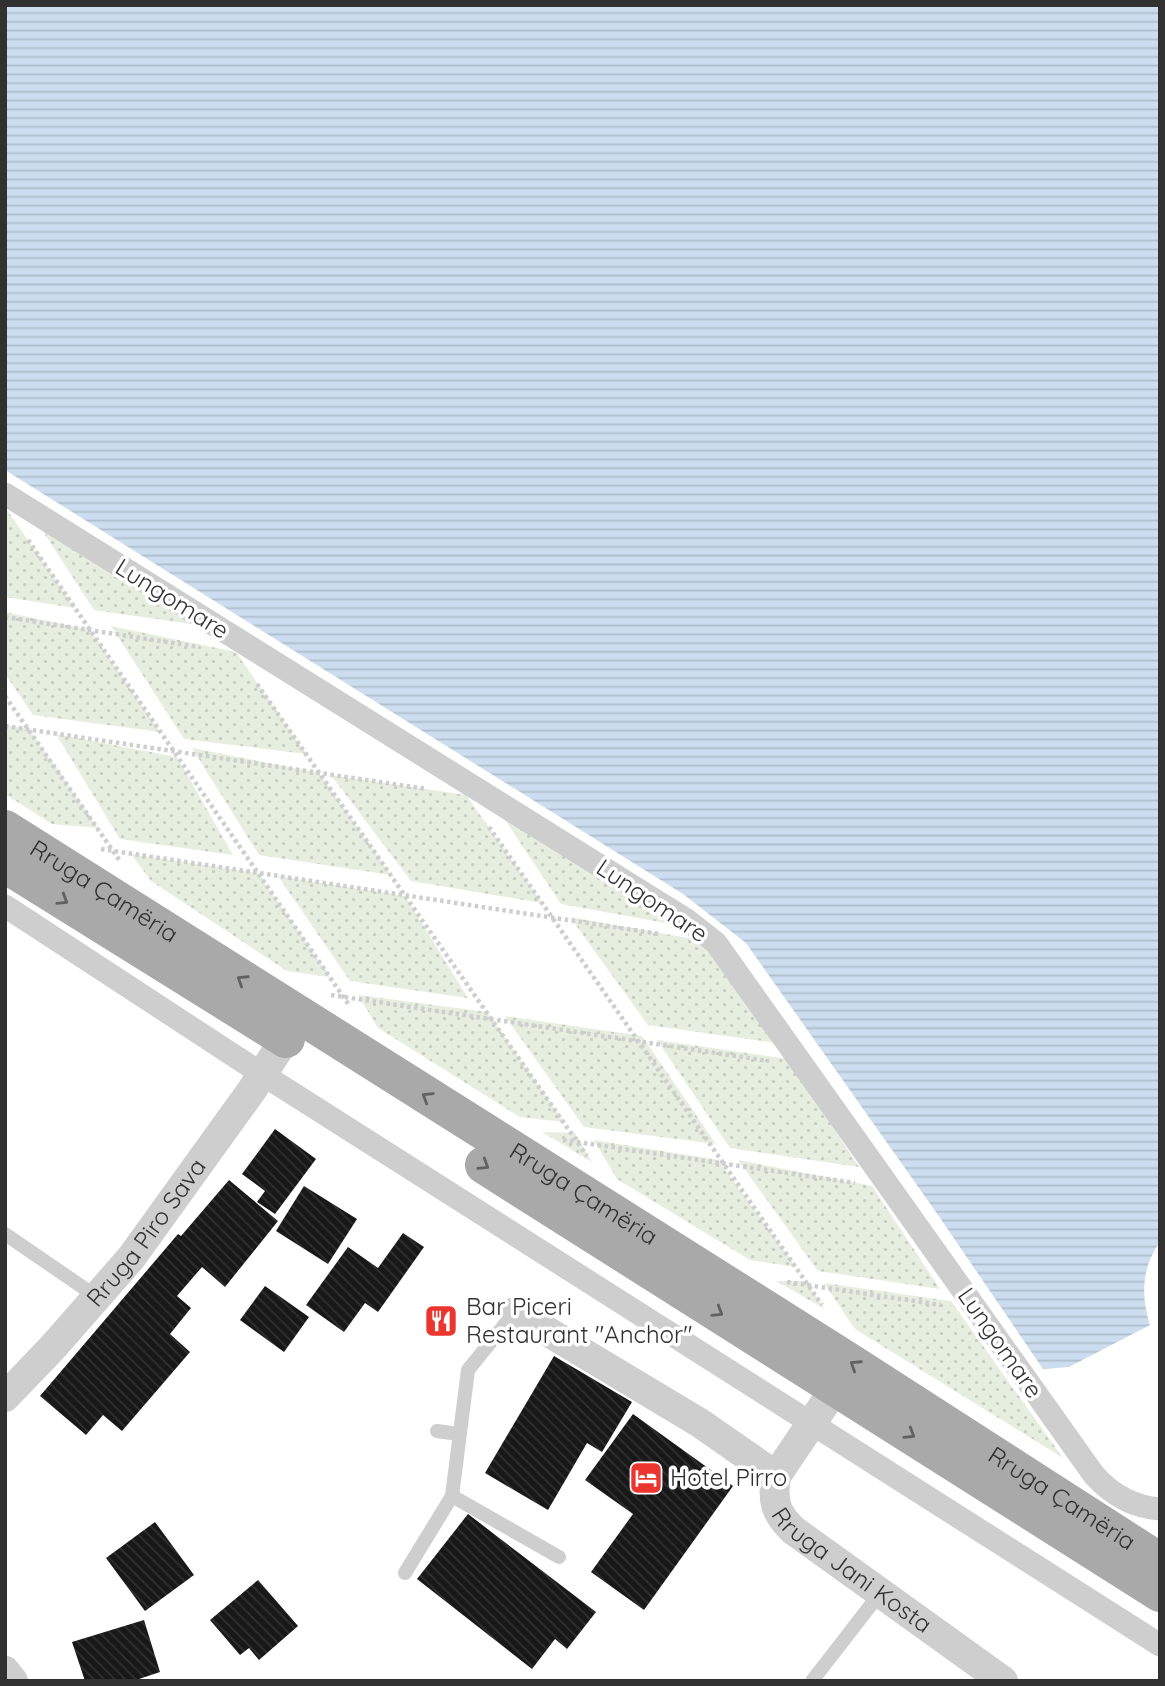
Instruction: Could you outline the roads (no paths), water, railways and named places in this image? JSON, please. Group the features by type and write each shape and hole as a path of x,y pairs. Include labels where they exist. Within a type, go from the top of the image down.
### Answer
{"main road":[{"name":"Rruga Çamëria","path":"5,829 280,1046 851,1363 1160,1562"},
{"name":"Rruga Çamëria","path":"5,864 280,1046 836,1387 1160,1593"}],"street":[{"name":"Lungomare","path":"5,494 687,920 716,943 1104,1487 1128,1502 1160,1509"},
{"path":"5,906 280,1046 811,1424 1160,1644"},
{"name":"Rruga Piro Sava","path":"5,1397 131,1258 280,1046"},
{"name":"Rruga Jani Kosta","path":"515,1312 700,1423 776,1476 773,1494 783,1521 1003,1681"},
{"path":"776,1476 836,1387"},
{"path":"5,1671 13,1681"}],"lane":[{"path":"5,1234 97,1297"},
{"path":"405,1573 452,1496 468,1370 515,1312"},
{"path":"437,1431 459,1434"},
{"path":"452,1496 559,1557"},
{"path":"812,1681 881,1592"}],"water":[{"path":"5,5 1160,5 1160,1242 1149,1262 1144,1282 1150,1325 1069,1367 1043,1369 746,943 683,894 5,470"}],"place":[{"name":"Bar Piceri Restaurant \"Anchor\"","path":"441,1321"},
{"name":"Hotel Pirro","path":"646,1478"}]}
